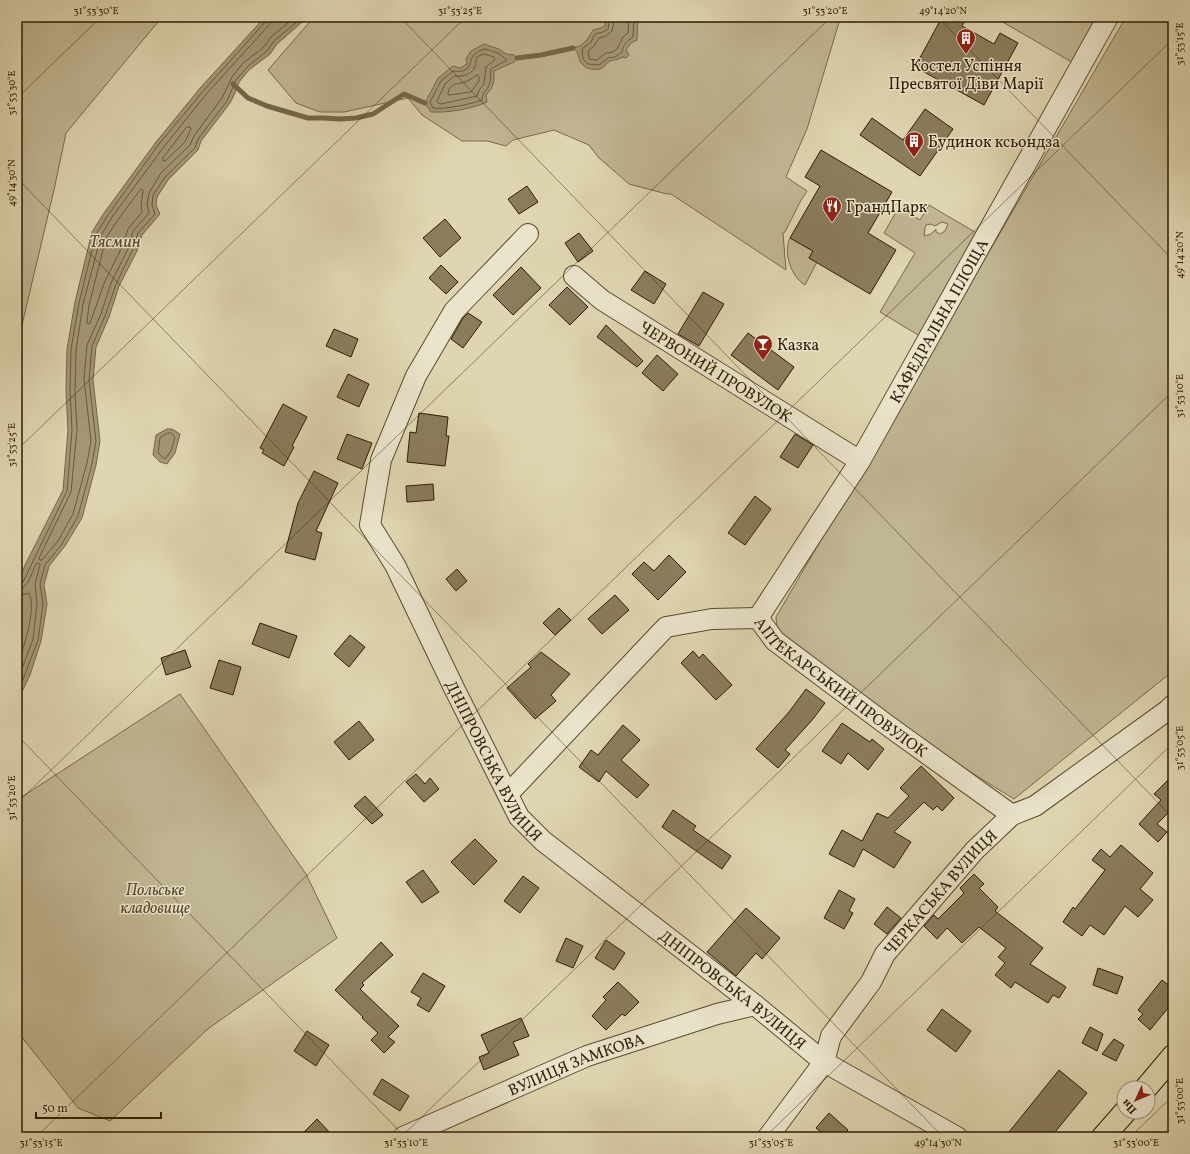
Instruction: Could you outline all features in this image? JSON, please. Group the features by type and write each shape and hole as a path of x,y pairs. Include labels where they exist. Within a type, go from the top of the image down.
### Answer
{"main road":[{"path":"1153,1080 1173,1056"},
{"path":"1103,1137 1118,1120"}],"street":[{"name":"КАФЕДРАЛЬНА ПЛОЩА","path":"758,618 860,461 1108,17"},
{"name":"ДНІПРОВСЬКА ВУЛИЦЯ","path":"528,234 454,311 416,376 381,460 370,525 395,565 454,688 520,817 542,841 755,1005 824,1062 957,1137"},
{"name":"ЧЕРВОНИЙ ПРОВУЛОК","path":"574,276 602,300 860,461"},
{"name":"АПТЕКАРСЬКИЙ ПРОВУЛОК","path":"508,794 666,627 712,619 758,618 775,641 887,725 1012,815"},
{"name":"ЧЕРКАСЬКА ВУЛИЦЯ","path":"768,1137 824,1062 831,1036 870,982 886,954 975,850 1012,815 1035,806 1173,705"},
{"name":"ВУЛИЦЯ ЗАМКОВА","path":"403,1137 587,1056 717,1014 755,1005"}],"green space":[{"path":"17,17 162,17 66,133 17,346"},
{"path":"314,17 846,17 840,19 807,129 786,177 807,191 785,232 783,233 786,270 671,194 629,184 598,157 589,145 554,130 513,140 506,146 487,141 462,141 422,115 408,98 344,112 320,112 296,103 268,70"},
{"path":"994,17 1119,17 1087,71"},
{"path":"1126,17 1173,17 1173,671 1014,799 914,737 777,630 776,617"},
{"path":"929,205 985,238 928,341 880,312 915,253 884,233 899,207 920,220","holes":["942,222 948,224 945,231 940,234 936,232 936,229 931,234 924,236 926,225 931,224 935,226"]},
{"path":"790,238 813,251 809,258 817,262 805,285 796,276 790,264 787,250"},
{"name":"Польське кладовище","path":"180,694 306,874 337,938 209,1028 110,1121 78,1108 17,1031 17,800"}],"water":[{"name":"Тясмин","path":"265,17 308,17 277,44 270,54 249,70 239,82 230,103 201,141 198,150 168,180 157,197 156,205 160,214 142,235 137,251 119,286 109,317 96,347 93,380 100,441 96,465 82,518 65,546 49,566 44,585 47,604 41,641 30,675 17,702 17,585 25,565 63,490 68,430 66,391 67,349 75,302 92,232 104,213 156,142 201,87"},
{"path":"607,17 638,17 637,40 631,43 626,50 629,55 626,58 622,57 610,61 600,69 587,68 583,66 573,48 580,46 587,40 593,30 605,26 605,20"},
{"path":"484,44 499,49 506,54 514,55 517,58 514,62 494,71 493,84 486,95 487,102 474,107 459,110 431,112 425,103 438,78 453,66 460,68 467,64 466,59 471,51"},
{"path":"167,429 172,429 180,434 175,453 167,464 160,462 153,455 156,435"}],"building":[{"name":"Костел Успіння Пресвятої Діви Марії","path":"942,17 967,17 962,26 994,44 1000,33 1018,43 984,105 915,67"},
{"name":"Будинок ксьондза","path":"925,109 953,129 920,176 860,135 872,118 903,140"},
{"name":"ГрандПарк","path":"821,150 892,192 868,233 896,250 870,294 809,258 813,251 790,238 820,186 805,177"},
{"path":"527,186 538,202 519,214 508,199"},
{"path":"445,219 461,238 440,257 423,238"},
{"path":"579,233 593,251 578,262 565,243"},
{"path":"441,265 458,282 446,294 429,278"},
{"path":"521,267 541,288 513,315 493,295"},
{"path":"645,271 666,284 654,304 631,290"},
{"path":"567,287 588,307 570,325 549,305"},
{"path":"703,292 724,304 699,346 678,334"},
{"path":"468,313 482,322 463,348 451,339 463,318"},
{"path":"606,325 643,361 637,367 597,337"},
{"path":"334,329 358,339 351,357 326,346"},
{"name":"Казка","path":"748,333 794,367 778,390 731,355"},
{"path":"657,355 678,374 663,391 642,373"},
{"path":"348,374 369,384 359,407 337,397"},
{"path":"283,404 307,417 292,446 294,447 284,466 262,453 264,450 260,448"},
{"path":"419,413 448,417 446,436 449,436 445,466 407,462 410,432 416,433"},
{"path":"347,434 372,443 362,469 337,459"},
{"path":"795,434 813,445 798,468 780,457"},
{"path":"314,471 338,483 316,531 322,533 315,560 285,552 298,503"},
{"path":"433,484 434,500 407,502 406,486"},
{"path":"755,496 771,509 745,545 728,533"},
{"path":"669,555 686,572 658,600 632,574 644,562 654,571"},
{"path":"457,569 467,581 456,591 446,579"},
{"path":"615,595 629,610 602,634 588,619"},
{"path":"559,608 571,620 555,635 543,623"},
{"path":"260,623 297,636 289,658 252,644"},
{"path":"350,635 365,647 349,667 334,654"},
{"path":"185,650 191,667 166,675 161,658"},
{"path":"693,651 699,658 703,654 732,685 716,700 681,663"},
{"path":"541,652 570,674 551,695 556,701 535,719 507,688 531,667 528,664"},
{"path":"219,660 241,667 233,695 210,688"},
{"path":"806,689 825,703 813,719 785,750 790,754 778,768 756,749 789,712"},
{"path":"359,721 374,740 349,760 334,742"},
{"path":"842,723 870,742 872,739 884,749 868,770 848,753 841,764 822,751"},
{"path":"623,725 640,740 621,760 649,785 637,798 606,771 599,782 579,767 591,750 598,755"},
{"path":"921,766 954,798 942,811 937,806 933,810 924,802 894,832 911,842 894,868 863,849 854,867 829,854 842,830 862,841 877,813 888,818 909,796 900,788"},
{"path":"416,774 425,784 430,778 439,789 424,802 406,782"},
{"path":"1173,775 1173,812 1171,810 1157,824 1167,832 1158,842 1139,824 1161,800 1154,794"},
{"path":"365,796 383,815 372,824 354,806"},
{"path":"673,810 696,826 693,830 731,856 722,869 662,827"},
{"path":"475,839 497,861 474,885 451,862"},
{"path":"1121,845 1153,873 1140,889 1153,900 1138,917 1125,906 1104,935 1090,925 1082,936 1063,922 1073,907 1075,909 1105,870 1092,860 1101,849 1110,857"},
{"path":"423,870 439,892 422,903 406,882"},
{"path":"974,874 984,884 979,888 998,907 995,911 1043,948 1030,964 1066,987 1059,998 1053,995 1048,1003 1015,982 1011,988 995,975 1005,963 998,957 1006,948 979,927 962,943 947,928 937,939 924,926 934,915 938,919 964,893 960,888"},
{"path":"523,876 539,888 520,913 504,901"},
{"path":"839,890 855,899 849,911 853,913 844,929 824,918"},
{"path":"887,907 901,918 887,934 874,924"},
{"path":"746,908 780,938 762,959 756,953 736,976 707,952"},
{"path":"566,938 583,946 573,968 556,961"},
{"path":"606,940 625,953 614,970 595,958"},
{"path":"381,942 393,955 362,983 364,985 360,989 399,1026 388,1037 395,1042 384,1053 371,1040 378,1033 335,990"},
{"path":"1098,968 1123,977 1117,994 1093,985"},
{"path":"423,973 445,986 429,1012 417,1005 421,998 411,992"},
{"path":"1162,980 1173,989 1173,1002 1150,1030 1138,1019 1143,1014 1138,1010"},
{"path":"618,982 639,1002 625,1016 622,1014 606,1030 592,1016 606,1000 603,997"},
{"path":"942,1009 971,1031 956,1052 927,1030"},
{"path":"521,1018 529,1036 513,1042 519,1055 484,1070 479,1057 489,1053 481,1035"},
{"path":"1090,1027 1103,1034 1097,1051 1082,1043"},
{"path":"307,1031 329,1045 316,1066 294,1051"},
{"path":"1114,1039 1124,1045 1116,1061 1102,1054"},
{"path":"1059,1070 1087,1093 1051,1137 1005,1137"},
{"path":"382,1079 409,1096 400,1111 373,1094"},
{"path":"829,1113 848,1130 842,1137 827,1137 816,1128"},
{"path":"317,1119 334,1137 299,1137"}],"waterway":[{"path":"517,58 541,55 573,48"},
{"path":"233,84 248,98 267,106 308,118 340,119 356,118 373,114 404,94 425,103"}],"place":[{"name":"Костел Успіння Пресвятої Діви Марії","path":"966,55"},
{"name":"Будинок ксьондза","path":"914,158"},
{"name":"ГрандПарк","path":"832,223"},
{"name":"Казка","path":"763,361"}]}
